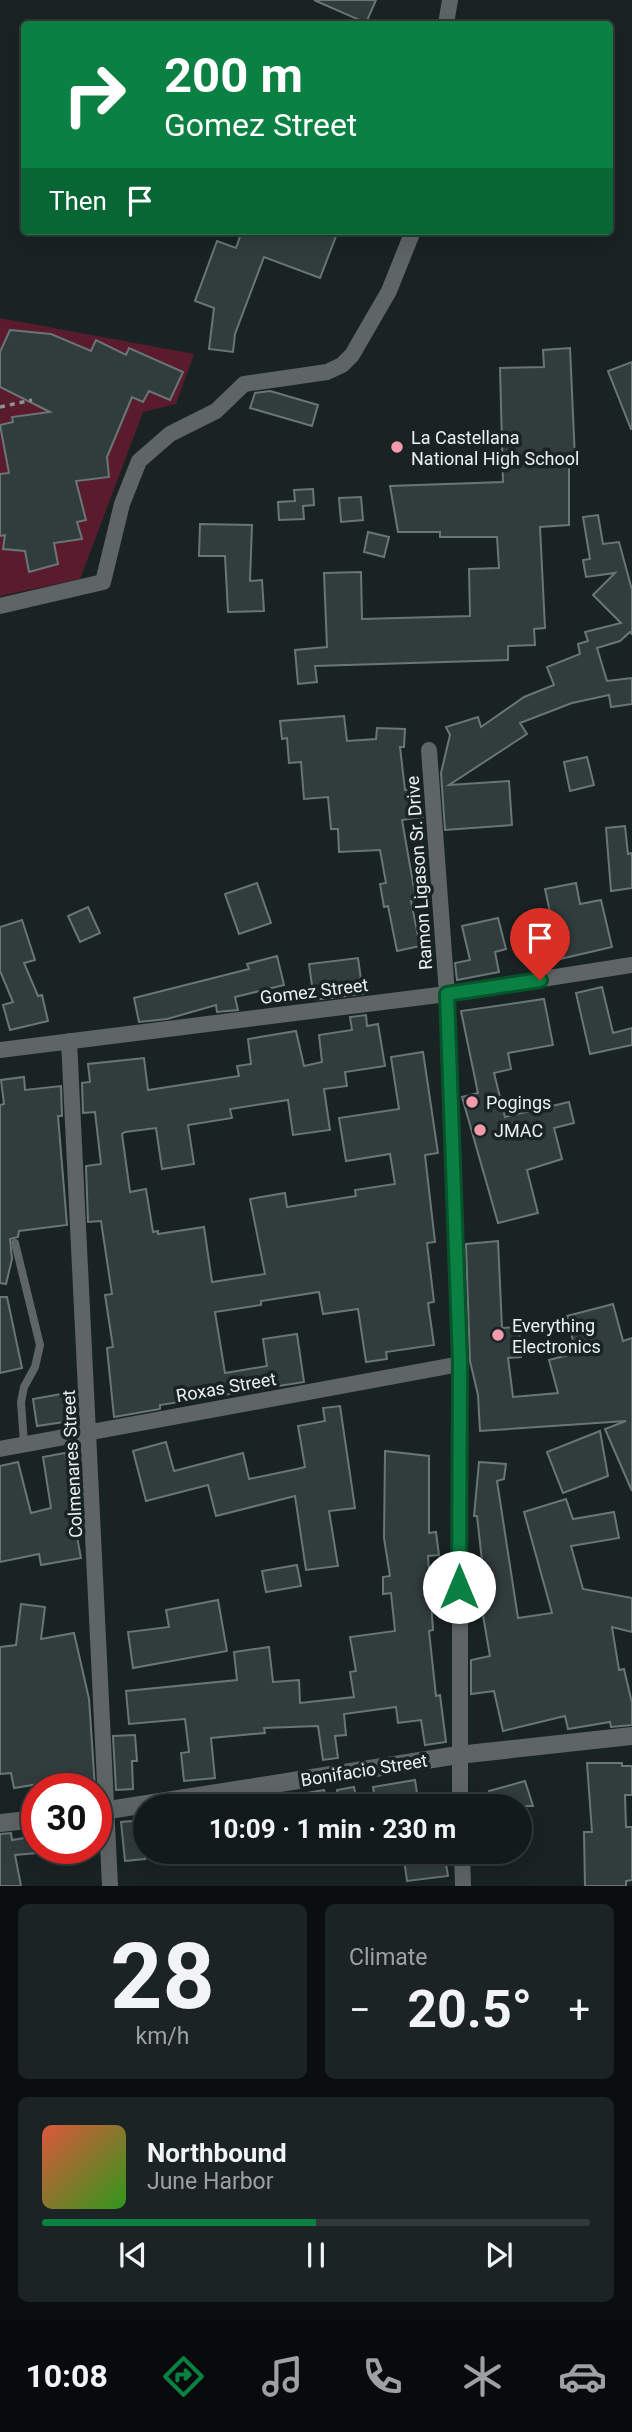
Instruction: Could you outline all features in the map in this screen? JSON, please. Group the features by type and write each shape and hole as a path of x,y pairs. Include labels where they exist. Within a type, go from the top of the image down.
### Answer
{"street":[{"path":"446,21 450,0"},
{"path":"0,606 103,582 122,504 139,461 170,434 216,411 244,384 327,372 342,365 352,355 389,291 411,235"},
{"name":"Ramon Ligason Sr. Drive","path":"429,750 447,994 460,1364 460,1794"},
{"name":"Gomez Street","path":"0,1050 447,994 632,965"},
{"name":"Colmenares Street","path":"69,1041 90,1432 100,1773"},
{"name":"Roxas Street","path":"0,1449 460,1364"},
{"name":"Bonifacio Street","path":"112,1810 458,1755 632,1736"},
{"path":"0,1823 21,1821"},
{"name":"Colmenares Street","path":"107,1864 110,1886"},
{"path":"462,1864 463,1886"}],"lane":[{"path":"15,1243 40,1345 35,1367 24,1387 21,1402 24,1444"}],"path":[{"path":"0,407 32,400"}],"shaded area":[{"path":"0,318 194,354 176,404 143,412 80,579 0,596"}],"building":[{"path":"314,0 376,0 367,21"},
{"path":"241,235 336,235 320,278 264,257 235,334 233,352 209,349 214,308 195,301 217,241 236,248"},
{"path":"10,330 51,334 91,351 96,340 126,355 129,348 183,372 170,400 149,391 143,402 132,397 107,457 109,477 76,481 86,520 77,522 82,539 54,543 58,564 29,572 25,551 3,549 5,535 0,536 0,474 9,473 0,425 13,422 12,417 50,412 0,387 0,352"},
{"path":"570,348 575,459 569,459 569,525 540,527 545,628 534,629 535,645 508,646 508,660 315,666 317,682 298,684 295,650 327,647 324,573 361,572 362,619 470,616 469,569 499,568 497,537 440,537 440,532 398,532 390,486 503,482 500,368 544,367 543,350"},
{"path":"632,362 632,429 631,429 608,371"},
{"path":"270,391 318,405 312,426 250,408 255,393"},
{"path":"313,489 314,505 303,506 304,519 279,520 278,502 295,501 294,490"},
{"path":"361,497 363,520 341,522 339,498"},
{"path":"598,515 603,544 619,542 632,590 632,634 630,632 620,641 597,648 607,681 632,678 632,704 611,707 609,695 572,703 520,723 527,734 449,785 509,781 512,825 445,830 441,773 450,735 446,727 478,717 481,727 524,697 554,685 547,667 580,654 578,644 588,641 585,632 621,623 593,595 615,573 586,577 583,560 590,559 583,517"},
{"path":"200,524 252,525 250,581 262,580 264,611 228,612 225,556 199,556"},
{"path":"368,532 389,537 384,557 364,552"},
{"path":"344,716 347,741 376,739 377,728 405,729 404,747 400,747 405,790 421,788 423,817 402,820 416,900 411,901 420,946 397,951 388,906 384,907 380,884 386,883 380,850 339,852 338,829 331,829 328,797 304,799 301,762 289,763 287,738 282,739 280,721"},
{"path":"587,757 594,785 570,791 564,762"},
{"path":"625,826 628,854 632,853 632,888 611,891 606,828"},
{"path":"257,883 271,923 239,934 225,894"},
{"path":"576,883 580,904 601,900 612,947 560,959 545,889"},
{"path":"88,907 100,933 80,942 68,916"},
{"path":"498,918 506,949 495,952 499,972 457,980 455,963 470,960 462,926"},
{"path":"22,920 35,960 24,963 38,996 42,995 48,1021 10,1030 3,1005 13,1002 0,971 0,927"},
{"path":"277,956 284,985 235,997 238,1010 217,1012 216,1005 167,1019 139,1022 134,998 249,969 247,964"},
{"path":"358,958 363,994 314,1000 309,964"},
{"path":"602,987 613,1033 632,1028 632,1045 590,1054 576,993"},
{"path":"544,999 553,1045 508,1053 511,1069 494,1073 505,1117 569,1102 574,1123 554,1128 562,1159 527,1170 538,1213 498,1223 462,1097 478,1093 461,1011"},
{"path":"366,1015 367,1026 378,1024 385,1066 345,1072 347,1086 324,1089 330,1130 293,1135 288,1100 230,1109 232,1118 188,1125 194,1164 162,1169 156,1128 125,1132 122,1134 130,1192 146,1189 153,1232 158,1231 158,1234 204,1227 212,1282 265,1274 250,1199 285,1193 287,1207 356,1196 355,1190 395,1184 390,1154 346,1161 339,1118 399,1109 391,1057 423,1052 438,1153 425,1155 435,1242 427,1243 434,1302 428,1303 434,1345 386,1352 387,1359 366,1362 358,1309 323,1314 319,1292 261,1301 261,1305 215,1312 225,1373 267,1366 263,1339 297,1334 304,1382 160,1405 160,1409 114,1417 107,1348 113,1347 105,1295 112,1294 101,1221 88,1222 86,1166 101,1164 95,1112 83,1113 82,1083 90,1082 88,1064 144,1058 148,1090 239,1076 237,1066 251,1064 248,1039 296,1031 304,1066 322,1062 319,1035 352,1030 350,1017"},
{"path":"24,1077 25,1090 61,1086 62,1116 58,1116 67,1225 19,1231 18,1237 10,1239 12,1259 6,1284 0,1283 0,1105 4,1104 1,1080"},
{"path":"498,1241 502,1328 519,1327 521,1357 508,1358 513,1397 558,1393 549,1360 576,1353 567,1316 613,1304 623,1341 632,1338 632,1491 605,1429 626,1421 480,1431 478,1395 470,1361 466,1244"},
{"path":"0,1297 7,1297 22,1368 0,1373"},
{"path":"67,1393 71,1421 37,1426 33,1399"},
{"path":"340,1406 355,1508 329,1511 338,1566 306,1570 295,1496 216,1516 208,1485 146,1501 133,1451 166,1442 174,1471 243,1453 249,1479 297,1469 305,1467 298,1426 325,1421 323,1408"},
{"path":"600,1431 608,1476 563,1493 547,1452"},
{"path":"385,1451 429,1456 429,1533 436,1532 439,1555 428,1556 433,1630 429,1631 436,1696 440,1695 446,1742 425,1745 421,1720 398,1723 396,1707 344,1714 346,1735 335,1736 338,1758 323,1760 318,1726 264,1728 265,1733 211,1738 215,1778 184,1781 181,1753 189,1752 185,1719 129,1724 126,1691 237,1680 234,1652 269,1647 273,1682 299,1680 300,1703 354,1697 350,1672 356,1671 350,1637 395,1631 391,1593 383,1594 383,1577 390,1576 384,1538"},
{"path":"65,1453 76,1510 72,1510 81,1558 41,1565 39,1554 0,1562 0,1466 18,1462 31,1513 51,1508 43,1457"},
{"path":"479,1462 506,1464 504,1479 497,1481 518,1618 552,1613 524,1512 566,1499 573,1519 614,1512 619,1538 571,1546 583,1589 632,1598 632,1632 612,1627 619,1670 624,1669 632,1703 632,1725 611,1727 610,1722 568,1729 565,1716 503,1731 494,1691 471,1694 471,1660 490,1656 480,1598 486,1597 477,1516 474,1516"},
{"path":"297,1565 301,1586 266,1592 262,1571"},
{"path":"218,1600 227,1651 133,1668 128,1632 169,1627 166,1610"},
{"path":"21,1604 45,1607 41,1639 74,1633 89,1699 94,1773 21,1773 21,1787 14,1788 11,1773 0,1774 0,1647 16,1645"},
{"path":"135,1735 137,1761 132,1761 133,1789 116,1790 113,1736"},
{"path":"587,1763 622,1763 622,1766 632,1766 632,1795 625,1795 626,1827 632,1827 632,1880 626,1881 626,1886 585,1886 584,1832 592,1832"},
{"path":"415,1780 417,1794 374,1794 373,1787"},
{"path":"525,1781 529,1794 490,1794 489,1791"},
{"path":"354,1787 355,1794 338,1794 337,1790"},
{"path":"324,1790 325,1794 302,1794"},
{"path":"133,1821 133,1860 125,1861 121,1822"},
{"path":"11,1833 12,1840 21,1839 21,1854 15,1855 21,1886 0,1886 0,1834"},
{"path":"405,1864 446,1864 448,1876 407,1881"}],"place":[{"name":"La Castellana National High School","path":"397,447"},
{"name":"Pogings","path":"472,1102"},
{"name":"JMAC","path":"480,1130"},
{"name":"Everything Electronics","path":"498,1335"}],"route":[{"path":"459,1587 460,1364 447,994 540,980"}]}
